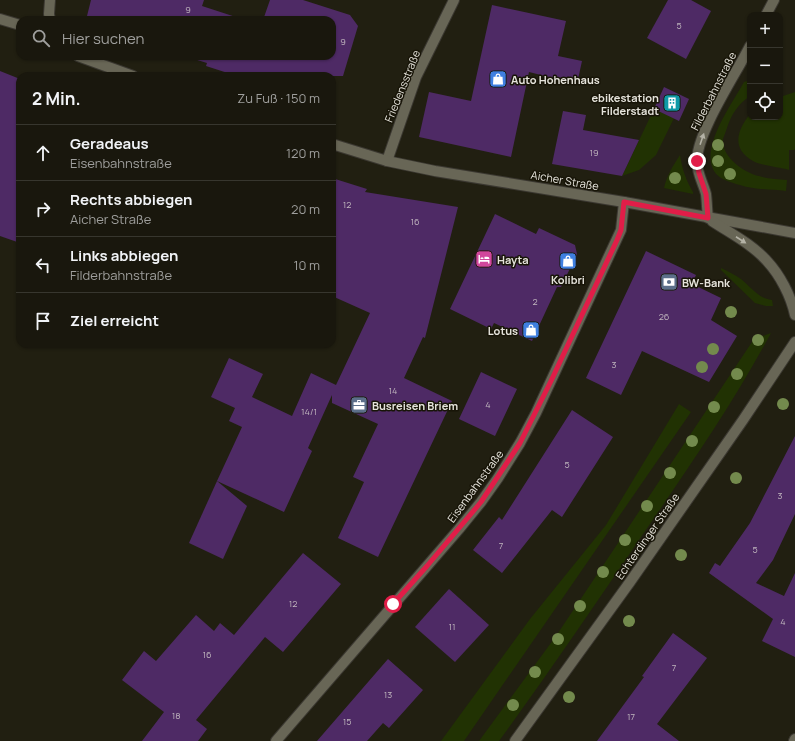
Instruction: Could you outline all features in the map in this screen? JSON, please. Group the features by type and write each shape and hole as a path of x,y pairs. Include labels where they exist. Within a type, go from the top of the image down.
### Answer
{"main road":[{"path":"49,16 50,0"},
{"name":"Friedensstraße","path":"387,161 416,77 454,0"},
{"path":"768,12 774,0"},
{"path":"0,19 16,24"},
{"name":"Filderbahnstraße","path":"708,218 706,194 699,173 697,161 699,146 714,112 749,48"},
{"path":"89,60 122,72"},
{"name":"Aicher Straße","path":"336,145 387,161 435,171 624,202 795,233"},
{"name":"Eisenbahnstraße","path":"276,741 436,556 494,484 520,443 536,413 597,284 621,230 624,202"},
{"path":"708,218 746,243 767,261 784,286 795,315"},
{"name":"Echterdinger Straße","path":"515,741 630,582 743,420 795,342"}],"green space":[{"path":"747,81 747,99 733,114 723,139 723,146 730,158 741,168 766,178 787,180 786,191 745,187 729,182 716,174 714,171 711,161 711,150 714,138 719,126 744,82"},
{"path":"795,92 795,149 789,150 789,170 753,161 741,151 738,139 739,133 747,118 747,120 783,120 783,96"},
{"path":"654,109 674,118 656,155 639,170 622,176"},
{"path":"680,155 688,183 693,194 664,188 665,183"},
{"path":"721,268 741,279 759,295 772,300 773,306 755,303 721,270"},
{"path":"771,333 741,385 692,462 571,640 517,716 499,741 479,741 556,636 754,339"},
{"path":"679,404 691,412 464,741 441,741 530,619 606,525"}],"building":[{"path":"91,0 204,0 202,6 233,16 87,16"},
{"path":"270,0 303,0 350,15 358,26 343,76 336,76 336,72 225,72 206,66 207,63 197,60 336,60 336,16 264,16"},
{"path":"668,0 691,0 711,11 686,59 647,38"},
{"path":"492,5 566,21 558,56 582,61 577,84 529,72 511,157 419,137 429,92 471,101"},
{"path":"0,71 16,77 16,242 0,236"},
{"name":"ebikestation Filderstadt","path":"664,87 689,99 679,121 654,109"},
{"path":"563,111 586,115 583,130 639,140 622,176 552,164"},
{"path":"336,179 367,189 365,192 458,207 425,338 423,337 404,378 452,401 378,557 338,538 364,482 353,477 378,424 332,403 332,395 308,448 312,451 284,512 217,481 242,427 229,421 235,408 211,397 229,358 263,374 252,397 292,416 311,373 336,385 370,313 336,298"},
{"path":"495,214 536,234 539,228 575,245 577,254 561,287 557,287 532,341 494,323 491,329 450,309"},
{"path":"646,251 696,275 692,284 721,298 711,320 737,336 709,382 642,351 621,395 586,378"},
{"path":"481,372 517,389 495,436 459,419"},
{"path":"572,410 613,437 562,517 552,510 502,573 473,550 499,517 502,520"},
{"path":"795,436 795,514 773,560 756,583 784,596 795,573 795,657 762,641 773,619 709,573 715,563 720,566 750,523"},
{"path":"217,481 247,506 223,559 189,543"},
{"path":"303,553 341,584 283,652 265,637 196,720 207,729 198,741 142,741 164,712 122,680 144,651 156,661 196,615 214,631 220,623 234,635"},
{"path":"449,589 489,625 455,662 415,627"},
{"path":"673,633 707,658 657,724 679,741 597,741 644,677 642,676"},
{"path":"388,659 423,690 389,728 383,723 367,741 317,741"}],"place":[{"name":"Auto Hohenhaus","path":"498,79"},
{"name":"ebikestation Filderstadt","path":"672,103"},
{"name":"Hayta","path":"484,259"},
{"name":"Kolibri","path":"568,261"},
{"name":"BW-Bank","path":"669,282"},
{"name":"Lotus","path":"531,330"},
{"name":"Busreisen Briem","path":"359,405"}],"route":[{"path":"393,604 481,502 520,443 536,413 617,240 621,230 624,202 708,218 706,194 699,173 697,161"}]}
